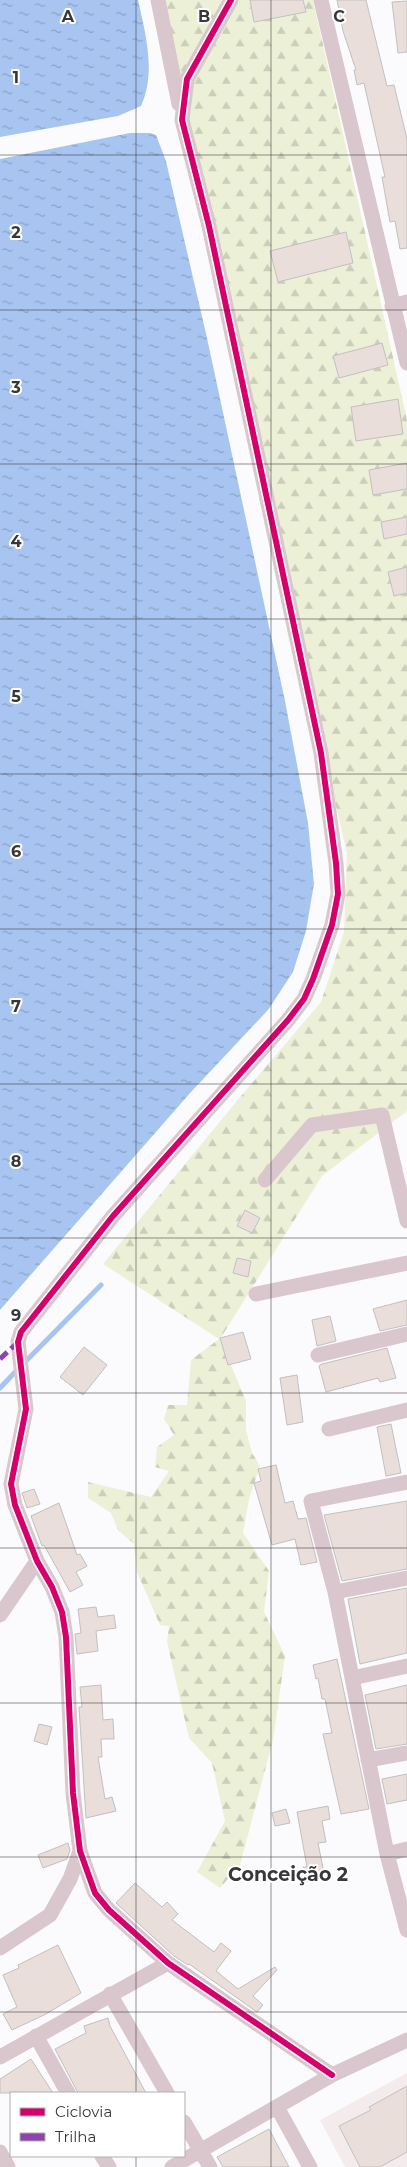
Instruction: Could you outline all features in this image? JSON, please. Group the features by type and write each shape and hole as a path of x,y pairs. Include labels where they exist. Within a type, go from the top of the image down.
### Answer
{"street":[{"path":"158,0 182,120 211,236 321,753 336,863 338,894 332,926 323,954 304,999 275,1035 113,1216 21,1332 18,1342 24,1378 26,1409 11,1484 15,1505 37,1561 52,1587 62,1612 66,1637 74,1793 80,1851 95,1893 109,1910 168,1963 332,2075"},
{"path":"182,120 187,79 231,0"},
{"path":"321,0 400,304 407,363"},
{"path":"265,1180 312,1125 382,1115 407,1221"},
{"path":"256,1294 407,1263"},
{"path":"318,1355 407,1334"},
{"path":"329,1429 407,1410"},
{"path":"0,1485 12,1474"},
{"path":"407,1482 311,1501 334,1592 387,1854 407,1930"},
{"path":"0,1615 37,1561"},
{"path":"334,1592 407,1578"},
{"path":"352,1678 407,1666"},
{"path":"368,1760 407,1753"},
{"path":"387,1854 407,1849"},
{"path":"0,1948 50,1915 70,1879 80,1851"},
{"path":"0,2057 168,1963"},
{"path":"110,1994 166,2092"},
{"path":"36,2036 67,2092"},
{"path":"172,2167 332,2075 407,2040"},
{"path":"277,2107 310,2167"},
{"path":"185,2124 210,2167"}],"shaded area":[{"path":"407,2073 407,2167 345,2167 320,2120"}],"green space":[{"path":"158,0 313,0 407,420 407,1111 322,1176 220,1339 246,1401 246,1430 252,1453 260,1466 249,1499 243,1533 269,1571 264,1612 285,1656 273,1740 240,1865 220,1888 197,1872 225,1821 212,1763 189,1738 167,1642 169,1626 160,1625 137,1572 134,1544 118,1530 111,1513 88,1498 88,1482 151,1497 169,1471 155,1467 157,1447 174,1435 164,1419 168,1405 187,1405 191,1360 219,1339 103,1264 321,1002 344,932 347,853 303,667"}],"water":[{"path":"0,0 138,0 149,67 146,93 141,106 118,116 0,137"},
{"path":"130,133 150,133 156,135 166,161 207,338 285,701 308,823 314,884 306,931 293,972 268,1010 191,1092 0,1310 0,159"}],"building":[{"path":"250,0 303,0 306,12 254,22"},
{"path":"337,0 366,0 387,86 394,85 407,139 407,248 400,249 395,221 390,222 382,177 385,177 364,83 357,85 354,70 356,70 343,31"},
{"path":"407,1 407,52 398,53 392,2"},
{"path":"346,232 353,263 278,282 270,251"},
{"path":"382,343 388,365 339,378 333,356"},
{"path":"398,399 403,434 356,441 351,407"},
{"path":"407,463 407,489 373,495 369,470"},
{"path":"407,517 407,534 384,539 381,522"},
{"path":"407,567 407,593 394,596 388,572"},
{"path":"245,1210 260,1218 252,1233 237,1226"},
{"path":"237,1258 251,1261 248,1277 233,1273"},
{"path":"407,1300 407,1325 380,1331 373,1309"},
{"path":"330,1316 336,1341 317,1346 312,1320"},
{"path":"243,1332 251,1359 228,1365 220,1338"},
{"path":"84,1347 107,1365 83,1395 60,1377"},
{"path":"387,1348 396,1378 380,1382 378,1378 326,1392 319,1366"},
{"path":"297,1375 303,1422 287,1425 280,1378"},
{"path":"391,1424 401,1473 386,1476 377,1427"},
{"path":"276,1465 285,1503 293,1501 298,1519 306,1518 317,1562 301,1565 295,1539 272,1545 254,1483 261,1481 258,1469"},
{"path":"34,1489 40,1504 27,1508 22,1493"},
{"path":"407,1501 407,1569 342,1581 324,1515"},
{"path":"59,1503 77,1555 80,1554 87,1566 76,1572 83,1585 70,1592 44,1545 42,1546 31,1516"},
{"path":"407,1588 407,1653 360,1664 348,1599"},
{"path":"96,1607 98,1617 114,1615 116,1628 96,1631 98,1651 77,1654 75,1634 81,1633 78,1609"},
{"path":"337,1659 369,1809 341,1814 323,1734 332,1733 325,1699 322,1699 318,1678 316,1679 313,1665"},
{"path":"101,1685 103,1720 113,1719 114,1739 101,1739 102,1757 98,1757 105,1799 112,1797 116,1811 86,1818 79,1707 82,1707 80,1687"},
{"path":"407,1685 407,1744 376,1749 365,1695"},
{"path":"39,1724 52,1727 47,1745 34,1741"},
{"path":"407,1774 407,1800 387,1804 382,1779"},
{"path":"328,1806 330,1819 322,1821 326,1842 318,1843 325,1878 306,1881 303,1867 307,1867 297,1812"},
{"path":"286,1809 290,1823 275,1826 272,1813"},
{"path":"68,1843 70,1850 67,1859 43,1868 38,1855"},
{"path":"135,1883 162,1907 167,1902 178,1914 172,1920 214,1952 221,1943 231,1951 216,1971 238,1989 275,1967 277,1970 253,1996 263,2005 257,2012 189,1964 174,1956 116,1903"},
{"path":"58,1945 81,1993 46,2014 12,2030 3,2014 17,2007 3,1975 19,1968 18,1965"},
{"path":"108,2018 110,2026 145,2092 77,2092 55,2049 86,2033 84,2026"},
{"path":"31,2059 52,2092 0,2093 0,2079"},
{"path":"407,2086 407,2152 380,2167 360,2167 339,2126 371,2110 369,2107"},
{"path":"269,2129 289,2167 223,2167 217,2157"}],"waterway":[{"path":"24,1363 101,1285"},
{"path":"0,1388 18,1369"}],"marked path":[{"path":"0,1359 18,1342"}],"cycle path":[{"path":"231,0 187,79 182,120 209,226 321,753 336,863 338,894 332,925 304,999 288,1020 113,1216 21,1332 18,1342 26,1409 11,1484 15,1505 37,1561 52,1587 62,1612 66,1637 73,1793 80,1851 95,1893 109,1910 168,1963 332,2075"}],"district":[{"name":"Conceição 2","path":"288,1874"}]}
